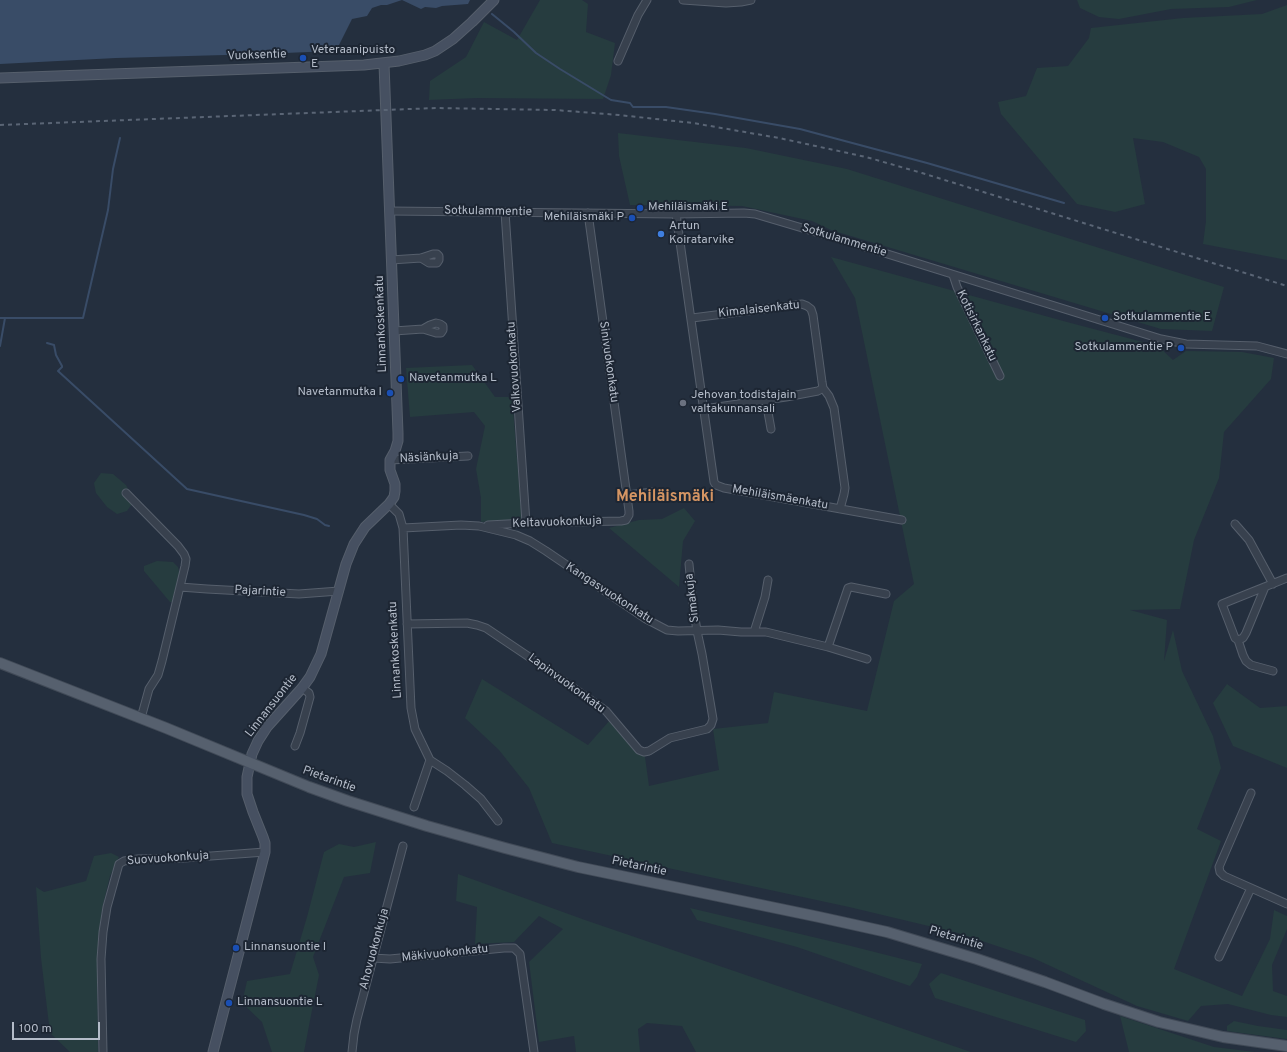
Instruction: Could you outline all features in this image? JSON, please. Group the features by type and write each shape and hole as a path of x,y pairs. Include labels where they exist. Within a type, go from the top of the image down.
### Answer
{"main road":[{"name":"Pietarintie","path":"0,663 141,718 309,787 355,804 421,824 505,848 613,875 820,916 887,932 977,959 1104,1004 1160,1022 1223,1037 1287,1046"}],"street":[{"name":"Vuoksentie","path":"0,78 384,64 413,58 435,51 458,35 494,0"},
{"path":"618,61 638,14 647,0"},
{"path":"683,0 726,3 751,0"},
{"name":"Linnankoskenkatu","path":"384,64 398,433 398,441 390,460"},
{"name":"Sotkulammentie","path":"389,211 676,214 744,213 763,216 1161,339 1186,344 1257,346 1287,354"},
{"name":"Valkovuokonkatu","path":"505,212 526,523"},
{"name":"Sinivuokonkatu","path":"588,213 629,511"},
{"name":"Mehiläismäenkatu","path":"676,214 692,318 714,482 716,485 724,488 902,520"},
{"path":"391,260 421,258"},
{"name":"Kotisirkankatu","path":"953,275 957,287 1000,376"},
{"name":"Kimalaisenkatu","path":"692,318 802,304 811,310 813,315 823,388 829,396 834,408 845,488 840,509"},
{"path":"394,331 423,329"},
{"path":"704,409 810,393 823,388"},
{"path":"766,400 771,429"},
{"name":"Näsiänkuja","path":"390,460 468,456"},
{"path":"389,504 394,497 395,491 395,484 390,470 390,460"},
{"path":"627,495 653,492"},
{"path":"126,493 168,536 184,554 186,559 160,669 149,689 141,718"},
{"name":"Linnankoskenkatu","path":"389,504 399,514 403,528 410,691 413,718 420,741 430,760"},
{"name":"Linnansuontie","path":"213,1052 265,852 264,837 247,794 246,785 249,763 258,741 310,677 321,654 354,544 365,527 389,504"},
{"name":"Keltavuokonkuja","path":"479,526 526,523 621,521 626,520 629,511"},
{"path":"1235,524 1249,540 1273,584"},
{"name":"Kangasvuokonkatu","path":"403,528 461,525 479,526 503,531 530,541 646,619 667,630 678,632 718,630 766,632 828,647 867,659"},
{"name":"Simakuja","path":"689,564 697,631"},
{"path":"1273,671 1251,665 1242,655 1238,640 1235,638 1222,604 1287,578"},
{"path":"754,632 765,597 768,580"},
{"name":"Pajarintie","path":"180,587 299,594 339,591"},
{"path":"828,647 848,588 851,587 886,594"},
{"path":"1238,640 1243,638 1246,633 1265,587"},
{"name":"Lapinvuokonkatu","path":"407,624 467,623 477,624 486,628 541,664 606,711 639,750 644,752 654,748 670,738 707,729 711,725 713,719 710,698 697,631"},
{"path":"295,746 310,697 309,693 302,688"},
{"path":"414,807 430,760 466,785 481,800 498,821"},
{"path":"1251,793 1219,867 1220,872 1224,876 1287,904"},
{"name":"Ahovuokonkuja","path":"352,1052 357,1019 403,846"},
{"name":"Suovuokonkuja","path":"103,1052 101,959 103,932 107,907 119,864 124,861 138,859 184,858 265,852"},
{"path":"1219,958 1251,888"},
{"name":"Mäkivuokonkatu","path":"373,958 390,959 514,948 520,954 534,1052"}],"green space":[{"path":"540,0 582,0 588,4 586,32 615,43 611,75 603,99 476,98 429,100 430,81 466,57 484,22 517,40"},
{"path":"1077,0 1257,0 1229,7 1171,9 1119,19 1099,17 1080,8"},
{"path":"1287,5 1287,260 1203,244 1206,221 1206,169 1199,157 1163,142 1133,138 1145,204 1115,212 1077,204 1001,114 998,102 1026,96 1037,68 1068,66 1089,38 1091,28 1183,18 1262,14"},
{"path":"618,133 746,148 847,169 1224,287 1212,331 1161,329 831,230 812,221 742,206 630,205 619,156"},
{"path":"831,257 1158,346 1173,360 1186,351 1242,352 1274,358 1271,379 1224,432 1219,478 1194,540 1180,609 1130,610 1167,620 1164,661 1173,630 1182,671 1213,736 1221,768 1197,829 1221,841 1174,969 1242,996 1270,939 1274,910 1287,916 1287,929 1272,965 1273,991 1287,996 1287,1017 1271,1015 1228,1004 1201,1006 1188,1021 1137,1006 1033,958 958,933 849,907 552,843 529,788 499,750 465,718 482,679 588,745 610,720 645,757 649,786 719,770 713,729 768,723 774,692 867,711 894,601 914,584 855,298"},
{"path":"472,365 495,397 512,397 522,519 481,522 481,498 476,469 485,426 474,412 410,417 406,368"},
{"path":"101,473 113,474 126,485 134,501 127,511 117,514 107,507 96,493 94,483"},
{"path":"684,508 695,521 683,541 679,587 609,528 639,520 662,519"},
{"path":"157,561 173,562 178,567 180,577 175,602 170,602 144,571 144,566"},
{"path":"1227,684 1260,708 1287,706 1287,768 1233,746 1213,703"},
{"path":"376,842 370,873 344,877 313,957 319,975 304,1052 272,1052 262,1022 242,1003 247,981 290,974 324,852 339,844 354,847"},
{"path":"111,853 119,857 110,876 99,931 97,960 98,1052 70,1052 50,1033 41,958 36,887 44,892 86,881 94,856"},
{"path":"458,874 585,920 971,1052 696,1052 682,1026 647,1023 638,1029 640,1052 576,1052 574,1036 539,1042 529,962 563,929 539,916 514,942 475,944 477,907 456,901"},
{"path":"690,908 922,964 917,977 910,986 797,947 697,920"},
{"path":"941,973 1085,1020 1086,1031 1076,1042 935,998 929,984"},
{"path":"1120,1016 1214,1047 1255,1052 1129,1052"},
{"path":"1234,1021 1287,1030 1287,1039 1227,1031 1227,1026"}],"water":[{"path":"0,0 402,0 372,8 367,16 352,19 339,45 332,51 116,58 0,64"},
{"path":"402,0 470,0 468,4 442,6 436,8 425,7 421,9"}],"waterway":[{"path":"492,14 536,53 611,100 630,103 633,107 666,107 800,129 927,163 1064,203"},
{"path":"0,318 83,318 108,210 113,169 120,138"},
{"path":"0,346 5,318"},
{"path":"47,343 54,345 56,355 62,366 58,371 187,489 304,515 317,519 329,526"}],"railway":[{"path":"0,125 436,108 555,110 693,123 779,138 866,157 1287,286"}],"place":[{"name":"Veteraanipuisto E","path":"303,58"},
{"name":"Mehiläismäki E","path":"640,208"},
{"name":"Mehiläismäki P","path":"632,218"},
{"name":"Artun Koiratarvike","path":"661,234"},
{"name":"Sotkulammentie E","path":"1105,318"},
{"name":"Sotkulammentie P","path":"1181,348"},
{"name":"Navetanmutka L","path":"401,379"},
{"name":"Navetanmutka I","path":"390,393"},
{"name":"Jehovan todistajain valtakunnansali","path":"683,403"},
{"name":"Linnansuontie I","path":"236,948"},
{"name":"Linnansuontie L","path":"229,1003"}],"district":[{"name":"Mehiläismäki","path":"665,498"}]}
